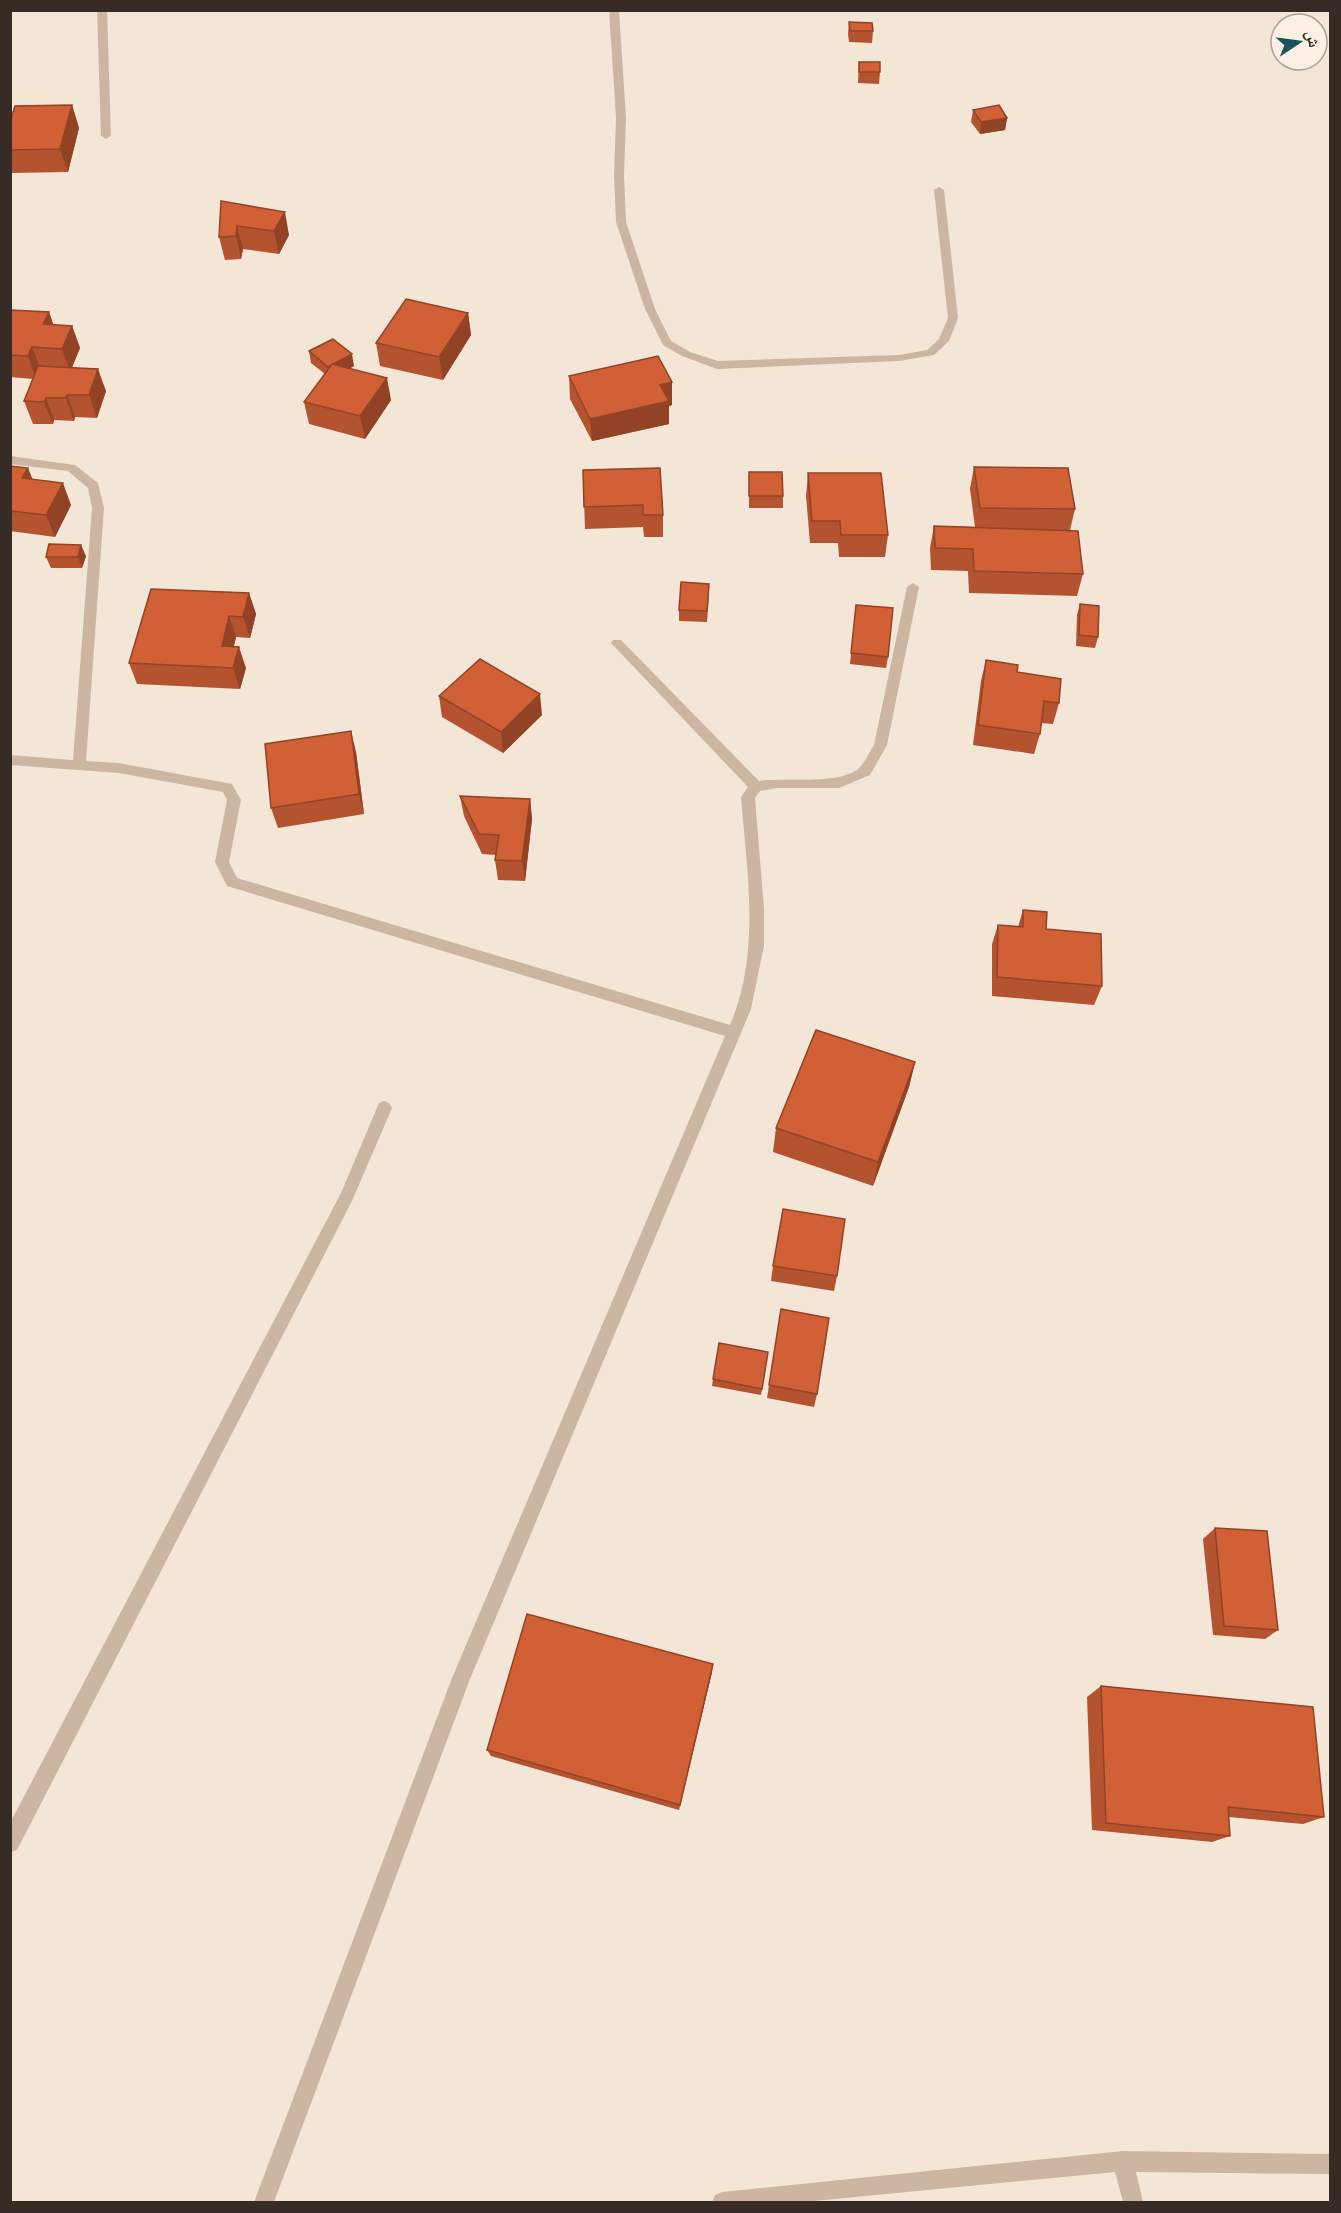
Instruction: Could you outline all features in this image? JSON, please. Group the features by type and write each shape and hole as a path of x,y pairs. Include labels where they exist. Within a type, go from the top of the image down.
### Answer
{"street":[{"path":"102,10 106,135"},
{"path":"614,10 621,118 621,222 650,309 667,343 686,354 717,365 740,365 899,358 930,353 944,341 953,318 939,190"},
{"path":"10,460 71,468 94,486 98,508 79,765"},
{"path":"264,2202 461,1678 744,1009 757,946 757,909 748,797 756,786 777,783 839,783 865,771 880,745 913,588"},
{"path":"617,644 756,786"},
{"path":"10,760 119,768 227,788 234,800 222,862 232,882 734,1032"},
{"path":"10,1843 347,1196 384,1108"},
{"path":"1124,2161 1133,2202"},
{"path":"722,2202 1124,2161 1330,2164"}],"building":[{"path":"849,22 872,23 873,31 850,31"},
{"path":"859,62 880,62 880,72 859,72"},
{"path":"72,105 60,149 10,150 10,122 15,106"},
{"path":"999,105 1007,118 981,122 973,110"},
{"path":"221,201 285,212 274,231 237,226 236,236 219,237"},
{"path":"406,299 468,313 439,357 376,343"},
{"path":"10,310 49,312 43,324 72,326 62,349 32,347 28,356 10,355"},
{"path":"333,339 352,354 328,367 309,351"},
{"path":"658,356 672,382 660,385 669,401 590,419 569,376"},
{"path":"332,364 387,378 360,416 304,402"},
{"path":"38,366 98,369 89,395 46,398 44,402 24,401"},
{"path":"10,466 28,468 22,478 63,483 46,515 10,511"},
{"path":"974,467 1068,468 1075,509 980,508"},
{"path":"660,468 663,515 643,515 643,505 584,507 583,470"},
{"path":"749,472 782,472 783,496 749,496"},
{"path":"808,473 881,473 888,535 841,535 840,521 812,521"},
{"path":"934,526 1078,531 1083,574 974,571 973,549 935,548"},
{"path":"49,544 81,545 78,557 46,557"},
{"path":"681,582 709,584 707,611 679,610"},
{"path":"151,589 249,593 243,617 229,616 222,646 239,647 233,668 129,663"},
{"path":"1080,604 1099,606 1098,637 1079,635"},
{"path":"856,605 893,608 888,657 851,653"},
{"path":"480,659 540,694 501,732 439,696"},
{"path":"986,660 1018,665 1017,672 1061,679 1059,703 1044,701 1040,734 978,725"},
{"path":"351,731 359,794 271,808 265,744"},
{"path":"460,796 530,799 522,861 495,860 499,835 479,834"},
{"path":"1023,910 1047,912 1046,929 1101,934 1102,986 997,977 998,925 1023,927"},
{"path":"816,1030 915,1062 878,1162 776,1128"},
{"path":"783,1209 845,1219 837,1276 773,1266"},
{"path":"781,1309 829,1318 817,1394 769,1385"},
{"path":"719,1343 768,1352 762,1389 713,1379"},
{"path":"1215,1528 1267,1531 1278,1630 1224,1626"},
{"path":"527,1614 713,1664 680,1805 487,1750"},
{"path":"1101,1686 1313,1707 1324,1817 1228,1807 1230,1836 1106,1823"}]}
